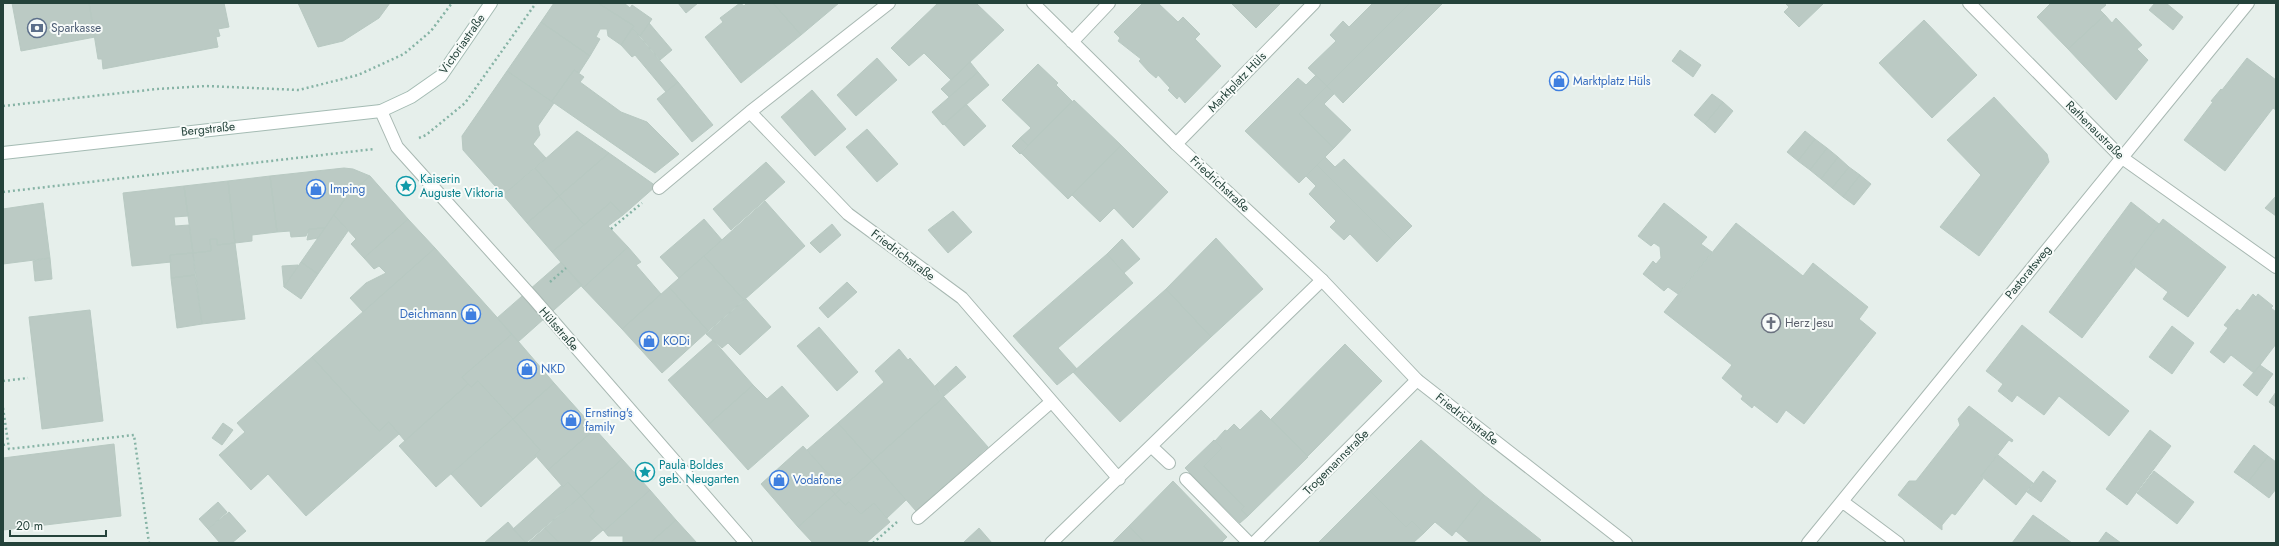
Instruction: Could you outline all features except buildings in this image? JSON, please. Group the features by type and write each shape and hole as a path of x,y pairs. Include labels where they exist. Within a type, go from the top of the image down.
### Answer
{"street":[{"name":"Victoriastraße","path":"411,97 441,76 492,3"},
{"path":"659,188 750,112 889,3"},
{"name":"Friedrichstraße","path":"1033,3 1176,144 1322,280 1417,380 1626,543"},
{"path":"1072,42 1109,3"},
{"name":"Marktplatz Hüls","path":"1176,144 1314,3"},
{"name":"Rathenaustraße","path":"1969,3 2121,157 2276,267"},
{"name":"Pastoratsweg","path":"1808,543 2248,3"},
{"name":"Bergstraße","path":"3,153 381,111 411,97"},
{"name":"Hülsstraße","path":"381,111 397,147 543,310 746,543"},
{"name":"Friedrichstraße","path":"750,112 848,214 962,298 1050,402 1119,479"},
{"path":"1051,543 1152,447 1322,280"},
{"name":"Trogemannstraße","path":"1254,543 1417,380"},
{"path":"918,518 1050,402"},
{"path":"1152,447 1169,463"},
{"path":"1186,480 1249,543"},
{"path":"1842,502 1898,543"}],"path":[{"path":"3,106 157,89 206,86 298,90 358,75 404,54 431,31 452,3"},
{"path":"611,229 659,188"},
{"path":"3,381 28,378"},
{"path":"3,403 9,449 134,435 149,543"},
{"path":"3,445 8,444"},
{"path":"873,543 900,520 918,518"}],"place":[{"name":"Sparkasse","path":"37,28"},
{"name":"Marktplatz Hüls","path":"1559,81"},
{"name":"Kaiserin Auguste Viktoria","path":"406,186"},
{"name":"Imping","path":"316,189"},
{"name":"Deichmann","path":"471,314"},
{"name":"Herz Jesu","path":"1771,323"},
{"name":"KODi","path":"649,341"},
{"name":"NKD","path":"527,369"},
{"name":"Ernsting's family","path":"571,420"},
{"name":"Paula Boldes geb. Neugarten","path":"645,472"},
{"name":"Vodafone","path":"779,480"}]}
